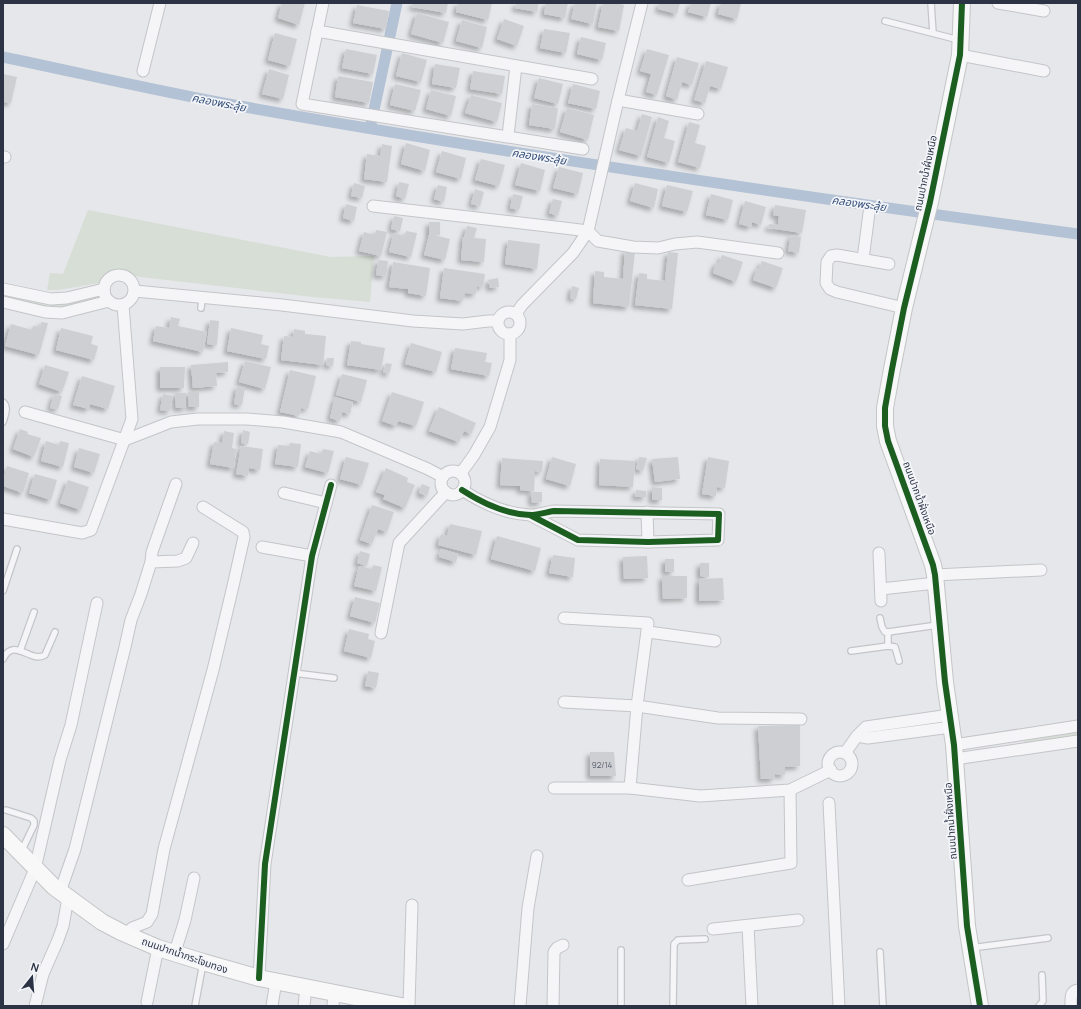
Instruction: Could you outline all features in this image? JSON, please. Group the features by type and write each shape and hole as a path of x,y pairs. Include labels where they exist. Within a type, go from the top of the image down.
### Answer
{"street":[{"path":"143,71 160,3"},
{"path":"323,3 302,104 583,149"},
{"path":"516,314 522,305 573,253 588,231 642,3"},
{"name":"ถนนปากน้ำฝั่งเหนือ","path":"962,3 961,48 930,202 904,308 885,408 885,426 888,442 934,565 950,721 955,752 967,926 980,1006"},
{"path":"998,3 1044,11"},
{"path":"317,31 592,79"},
{"path":"961,48 1044,71"},
{"path":"508,136 516,66"},
{"path":"618,100 698,114"},
{"path":"373,206 588,231 598,241 633,247 658,248 675,244 697,242 778,253"},
{"path":"863,259 869,213"},
{"path":"889,264 837,255 831,256 827,262 826,283 830,289 904,308"},
{"path":"120,274 130,279 135,291 130,301 123,305 115,305 106,297 104,290 106,282 120,274"},
{"path":"3,288 51,299 67,298 104,290"},
{"path":"135,291 202,303 282,305 413,321 463,324 497,321"},
{"path":"3,302 45,312 62,313 109,301"},
{"path":"3,519 82,533 91,530 132,419 123,305"},
{"path":"512,312 516,314 520,320 519,327 515,333 510,334 501,331 497,321 501,314 512,312"},
{"path":"461,473 474,455 490,427 510,360 510,334"},
{"path":"25,412 125,440 171,422 198,419 247,419 283,422 341,432 417,463 443,477"},
{"path":"451,471 461,473 465,480 464,487 456,494 446,492 441,484 443,477 447,472 451,471"},
{"path":"35,1006 43,974 63,926 64,895 126,647 131,620 141,594 163,518 176,484"},
{"path":"259,978 265,864 312,556 331,485"},
{"path":"462,490 478,501 492,507 530,515 578,540 648,542 718,540 719,514 554,511 530,515"},
{"path":"381,633 399,543 446,492"},
{"path":"284,493 326,503"},
{"path":"128,934 132,928 147,922 152,914 164,849 213,670 244,537 243,532 203,507"},
{"path":"647,512 648,542"},
{"path":"151,562 178,561 186,558 193,543"},
{"path":"262,547 312,556"},
{"path":"879,553 881,601"},
{"path":"881,589 936,579 1041,570"},
{"path":"3,944 36,869 60,760 71,724 97,603"},
{"path":"564,618 648,623 637,706 630,788"},
{"path":"648,632 715,641"},
{"path":"564,702 637,706 718,718 801,719"},
{"path":"845,753 857,736 868,738 950,721"},
{"path":"955,752 1078,726"},
{"path":"955,752 1078,741"},
{"path":"838,752 845,753 851,758 851,770 841,775 837,775 831,770 829,763 831,756 838,752"},
{"path":"554,788 630,788 700,796 790,790 831,770"},
{"path":"688,880 791,863 790,790"},
{"path":"829,803 839,1006"},
{"name":"ถนนปากน้ำกระโจมทอง","path":"3,835 64,895 102,922 158,948 259,978 306,987 333,999 401,1006"},
{"path":"520,1006 528,908 537,856"},
{"path":"175,952 185,920 194,878"},
{"path":"409,1006 412,906"},
{"path":"713,929 798,920"},
{"path":"748,926 752,1006"},
{"path":"553,1006 554,952 557,948 563,945"},
{"path":"147,1002 158,948"},
{"path":"272,1006 276,981"},
{"path":"304,1006 306,987"},
{"path":"1071,1006 1071,995 1078,990"}],"lane":[{"path":"931,3 933,33"},
{"path":"885,22 933,33 961,48"},
{"path":"3,402 7,409 3,422"},
{"path":"3,591 17,549"},
{"path":"20,651 34,612"},
{"path":"880,618 882,627 886,632 940,625"},
{"path":"3,659 8,652 13,650 43,657 46,655 55,632"},
{"path":"888,632 888,646"},
{"path":"851,652 888,646 895,647 899,661"},
{"path":"294,672 334,678"},
{"path":"6,810 31,818 34,821 34,825 20,853"},
{"path":"971,948 1048,938"},
{"path":"673,1006 674,944 678,940 705,939"},
{"path":"621,950 621,1006"},
{"path":"880,952 883,1006"},
{"path":"195,1006 203,962"},
{"path":"1039,1006 1043,1001 1042,975"}],"shaded area":[{"path":"88,210 331,257 374,256 370,302 313,297 141,277 116,271 107,272 99,283 58,290 47,290 50,273 63,274"},
{"path":"3,292 34,300 99,293 101,299 61,308 42,307 3,298"},
{"path":"1078,729 1078,738 1025,746 1024,738"}],"building":[{"path":"282,3 305,3 299,25 278,18"},
{"path":"413,3 448,3 446,13 412,7"},
{"path":"458,3 492,3 488,20 456,12"},
{"path":"516,3 539,3 537,12 515,8"},
{"path":"546,3 568,3 565,18 544,14"},
{"path":"575,3 597,3 593,24 571,19"},
{"path":"603,3 616,3 624,5 619,31 598,27"},
{"path":"660,3 680,3 677,14 658,9"},
{"path":"691,3 711,3 707,17 688,12"},
{"path":"721,3 741,3 737,19 718,14"},
{"path":"357,5 389,11 386,29 353,23"},
{"path":"417,13 449,22 443,43 411,34"},
{"path":"504,19 524,26 517,46 497,39"},
{"path":"462,20 487,27 482,48 456,41"},
{"path":"544,29 570,33 566,53 540,48"},
{"path":"275,33 297,39 290,66 268,60"},
{"path":"581,37 606,43 602,60 577,54"},
{"path":"346,49 377,55 373,74 342,68"},
{"path":"647,49 669,55 657,95 646,92 651,74 640,71"},
{"path":"402,53 427,60 421,82 396,76"},
{"path":"677,57 699,63 692,85 682,82 677,100 666,96"},
{"path":"706,61 728,67 721,89 710,86 705,103 694,100"},
{"path":"435,64 460,68 456,88 432,84"},
{"path":"269,69 289,75 283,99 262,94"},
{"path":"473,71 505,76 502,94 470,89"},
{"path":"3,74 17,77 11,103 3,102"},
{"path":"338,76 373,82 369,103 335,97"},
{"path":"539,78 563,84 558,104 534,98"},
{"path":"395,84 421,90 415,111 390,105"},
{"path":"573,84 600,91 596,109 568,103"},
{"path":"431,90 456,96 451,116 426,109"},
{"path":"471,95 502,103 497,122 465,113"},
{"path":"532,104 558,108 555,129 529,125"},
{"path":"567,108 594,115 588,140 560,132"},
{"path":"642,114 652,117 641,156 619,150 626,128 637,131"},
{"path":"658,117 669,121 664,138 675,141 669,163 647,157"},
{"path":"689,122 700,125 695,143 706,146 700,168 678,162"},
{"path":"406,143 430,150 425,171 401,164"},
{"path":"382,144 392,146 387,182 364,179 367,154 380,156"},
{"path":"442,151 466,158 461,179 436,172"},
{"path":"481,159 505,165 499,186 475,180"},
{"path":"521,163 545,170 540,191 515,185"},
{"path":"559,167 583,173 578,194 553,188"},
{"path":"399,182 409,184 405,199 396,196"},
{"path":"354,183 365,186 362,198 351,196"},
{"path":"635,183 658,189 654,208 630,201"},
{"path":"438,185 447,187 444,202 434,199"},
{"path":"667,185 693,191 687,212 662,206"},
{"path":"475,189 484,192 480,206 471,204"},
{"path":"513,194 523,196 519,210 510,208"},
{"path":"711,194 733,200 728,220 706,215"},
{"path":"553,199 562,201 558,216 549,213"},
{"path":"745,201 766,207 761,225 752,222 751,227 739,224"},
{"path":"346,204 357,207 354,221 343,218"},
{"path":"775,205 806,210 802,233 768,228 769,224 778,225 779,216 773,215"},
{"path":"394,216 403,218 400,231 391,229"},
{"path":"429,222 440,222 440,235 434,235 450,239 445,260 424,255 429,235"},
{"path":"467,226 477,228 474,238 486,239 484,262 461,260 463,237"},
{"path":"376,230 387,232 381,256 359,251 364,232 375,235"},
{"path":"406,231 417,233 411,257 389,252 394,233 405,236"},
{"path":"791,235 801,237 799,253 788,251"},
{"path":"508,240 540,244 537,269 505,264"},
{"path":"625,250 635,251 629,307 593,303 595,271 604,272 604,277 623,279"},
{"path":"668,252 678,253 672,309 635,305 639,273 647,274 647,279 665,281"},
{"path":"722,255 743,262 736,282 713,273 716,262 719,263"},
{"path":"378,260 388,261 386,276 376,275"},
{"path":"762,261 783,268 776,288 753,280 757,268 759,269"},
{"path":"393,262 430,268 426,296 408,293 408,289 389,287"},
{"path":"444,268 485,274 483,287 477,286 476,294 465,293 463,301 440,298"},
{"path":"498,278 499,287 490,288 488,280"},
{"path":"572,286 579,288 576,299 570,298"},
{"path":"171,317 180,319 178,326 207,332 203,352 153,341 156,326 169,328"},
{"path":"210,320 219,321 217,345 207,344"},
{"path":"41,322 48,323 39,355 5,346 11,324 32,330 33,326 40,327"},
{"path":"61,328 93,336 91,344 98,346 94,360 56,350"},
{"path":"231,328 263,335 261,344 269,346 266,359 227,351"},
{"path":"294,329 305,331 305,334 326,336 323,365 281,360 284,336 293,337"},
{"path":"351,341 385,348 381,370 347,365"},
{"path":"411,343 442,352 436,372 405,364"},
{"path":"455,348 487,353 485,362 492,363 489,376 451,369"},
{"path":"327,358 334,358 333,366 326,365"},
{"path":"245,361 271,367 265,389 239,382"},
{"path":"228,362 228,372 216,373 217,386 193,388 191,365"},
{"path":"386,363 392,364 389,374 383,372"},
{"path":"45,365 69,372 62,392 39,384"},
{"path":"160,367 185,367 184,388 160,388"},
{"path":"290,370 316,376 308,409 301,408 299,416 280,412"},
{"path":"342,374 367,380 361,402 336,395"},
{"path":"82,376 115,386 108,409 90,404 89,409 73,405"},
{"path":"237,386 245,388 242,405 234,404"},
{"path":"188,392 199,392 199,407 189,407"},
{"path":"392,392 424,402 416,426 398,421 396,426 382,421"},
{"path":"175,393 186,393 186,408 176,408"},
{"path":"54,394 62,396 58,409 50,408"},
{"path":"163,394 173,396 170,411 160,410"},
{"path":"335,397 353,402 350,414 342,412 340,421 330,418"},
{"path":"439,407 476,423 471,434 464,431 459,442 429,431"},
{"path":"20,429 28,432 27,434 41,438 34,457 13,449"},
{"path":"243,430 250,432 248,444 241,443"},
{"path":"224,431 234,433 232,448 236,449 234,468 210,464 214,442 222,443"},
{"path":"46,441 59,445 60,441 69,443 63,467 41,461"},
{"path":"290,443 301,444 298,467 275,464 278,445 289,446"},
{"path":"241,446 263,449 260,470 249,468 248,476 236,474"},
{"path":"79,448 100,454 94,473 74,467"},
{"path":"323,449 334,451 328,473 305,467 310,451 321,454"},
{"path":"346,457 369,463 362,485 340,479"},
{"path":"552,457 576,464 570,486 546,479"},
{"path":"639,457 647,458 643,471 636,469"},
{"path":"678,457 680,479 655,482 652,459"},
{"path":"708,457 729,461 725,488 717,487 716,496 702,494"},
{"path":"502,458 543,461 542,472 535,471 534,491 520,490 520,486 500,485"},
{"path":"600,459 635,461 633,487 599,485"},
{"path":"7,466 29,473 23,493 3,486"},
{"path":"386,468 408,478 407,482 415,485 405,508 383,499 385,495 376,492"},
{"path":"35,474 57,480 51,500 29,493"},
{"path":"68,480 89,487 81,510 60,503"},
{"path":"422,484 430,487 427,496 419,493"},
{"path":"652,487 662,488 662,500 652,500"},
{"path":"636,490 646,491 646,497 635,497"},
{"path":"531,492 542,492 542,502 532,503"},
{"path":"372,505 394,512 387,532 378,529 372,544 360,540"},
{"path":"450,524 482,531 476,555 438,545 441,534 447,536"},
{"path":"497,536 541,548 535,571 491,559"},
{"path":"441,549 458,554 456,562 439,557"},
{"path":"360,551 370,554 367,566 357,563"},
{"path":"553,555 575,558 573,577 549,573"},
{"path":"647,556 648,578 624,579 623,557"},
{"path":"665,559 674,559 674,572 665,572"},
{"path":"700,563 709,563 709,577 700,576"},
{"path":"373,565 382,567 376,591 354,586 359,566 372,569"},
{"path":"662,576 687,576 687,598 663,599"},
{"path":"723,578 724,600 699,601 699,579"},
{"path":"355,597 380,603 375,623 350,616"},
{"path":"349,629 369,634 368,639 375,641 371,658 344,651"},
{"path":"368,671 379,673 376,688 365,686"},
{"path":"800,725 800,766 785,767 785,775 775,774 774,779 761,779 758,726"},
{"path":"590,752 614,752 616,776 590,776"}],"waterway":[{"path":"371,124 397,3"},
{"name":"คลองพระลุ้ย","path":"3,57 205,100 444,141 761,190 1078,234"}],"cycle path":[{"path":"962,3 960,55 930,202 904,308 885,408 885,426 888,441 933,565 935,575 945,682 954,745 967,926 980,1006"},
{"path":"259,978 265,864 312,556 331,485"},
{"path":"462,490 494,507 530,515 554,511 719,514 718,540 648,542 578,540 530,515"}]}
